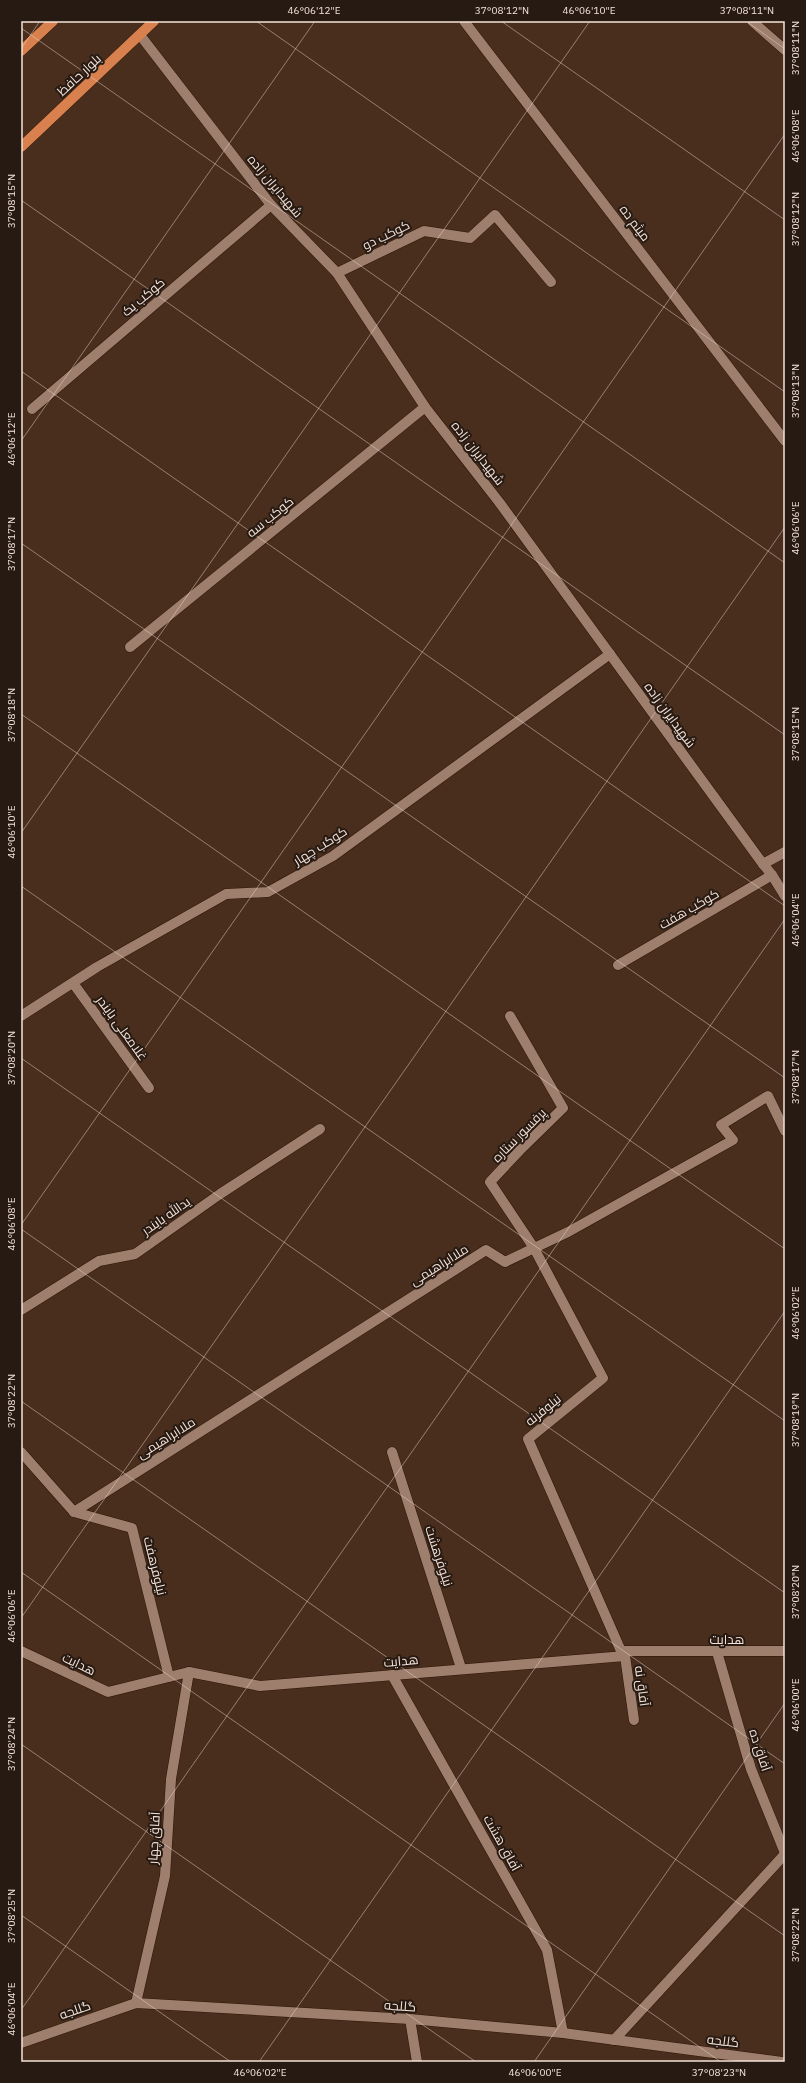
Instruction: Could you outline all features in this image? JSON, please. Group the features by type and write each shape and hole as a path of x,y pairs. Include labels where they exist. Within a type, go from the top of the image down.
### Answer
{"main road":[{"path":"21,51 53,21"},
{"name":"بلوار حافظ","path":"21,147 154,21"}],"street":[{"name":"میثم ده","path":"464,21 785,441"},
{"path":"752,21 785,50"},
{"name":"شهیدایران زاده","path":"140,35 271,205 337,272 426,407 499,502 762,864 772,875 785,896"},
{"name":"کوکب یک","path":"32,409 271,205"},
{"name":"کوکب دو","path":"337,272 424,231 470,238 495,215 552,282"},
{"name":"کوکب سه","path":"130,647 426,407"},
{"name":"کوکب چهار","path":"21,1016 96,967 226,894 268,892 333,856 610,654"},
{"path":"762,864 785,852"},
{"name":"کوکب هفت","path":"618,965 772,875"},
{"name":"غلامعلی بایندر","path":"73,983 149,1088"},
{"name":"پرفسور ستاره","path":"510,1016 563,1108 490,1182 534,1248"},
{"name":"ملاابراهیمی","path":"74,1512 486,1250 505,1262 568,1232 733,1140 721,1125 768,1096 785,1131"},
{"name":"یدالله بایندر","path":"21,1310 99,1261 135,1254 220,1194 320,1129"},
{"name":"نیلوفرنه","path":"534,1248 603,1378 528,1439 623,1654"},
{"path":"21,1452 74,1512"},
{"name":"نیلوفرهشت","path":"392,1452 461,1668"},
{"name":"نیلوفرهفت","path":"74,1512 132,1528 168,1677"},
{"name":"هدایت","path":"21,1651 108,1692 189,1672 260,1686 623,1654 785,1651"},
{"name":"آفاق ده","path":"717,1652 751,1769 785,1854"},
{"name":"آفاق نه","path":"623,1654 634,1720"},
{"name":"آفاق چهار","path":"136,2003 165,1876 171,1779 189,1672"},
{"name":"آفاق هشت","path":"392,1675 547,1950 563,2033"},
{"path":"614,2040 785,1854"},
{"name":"گللجه","path":"21,2043 136,2003 410,2020 563,2033 782,2062"},
{"path":"410,2020 417,2062"}]}
